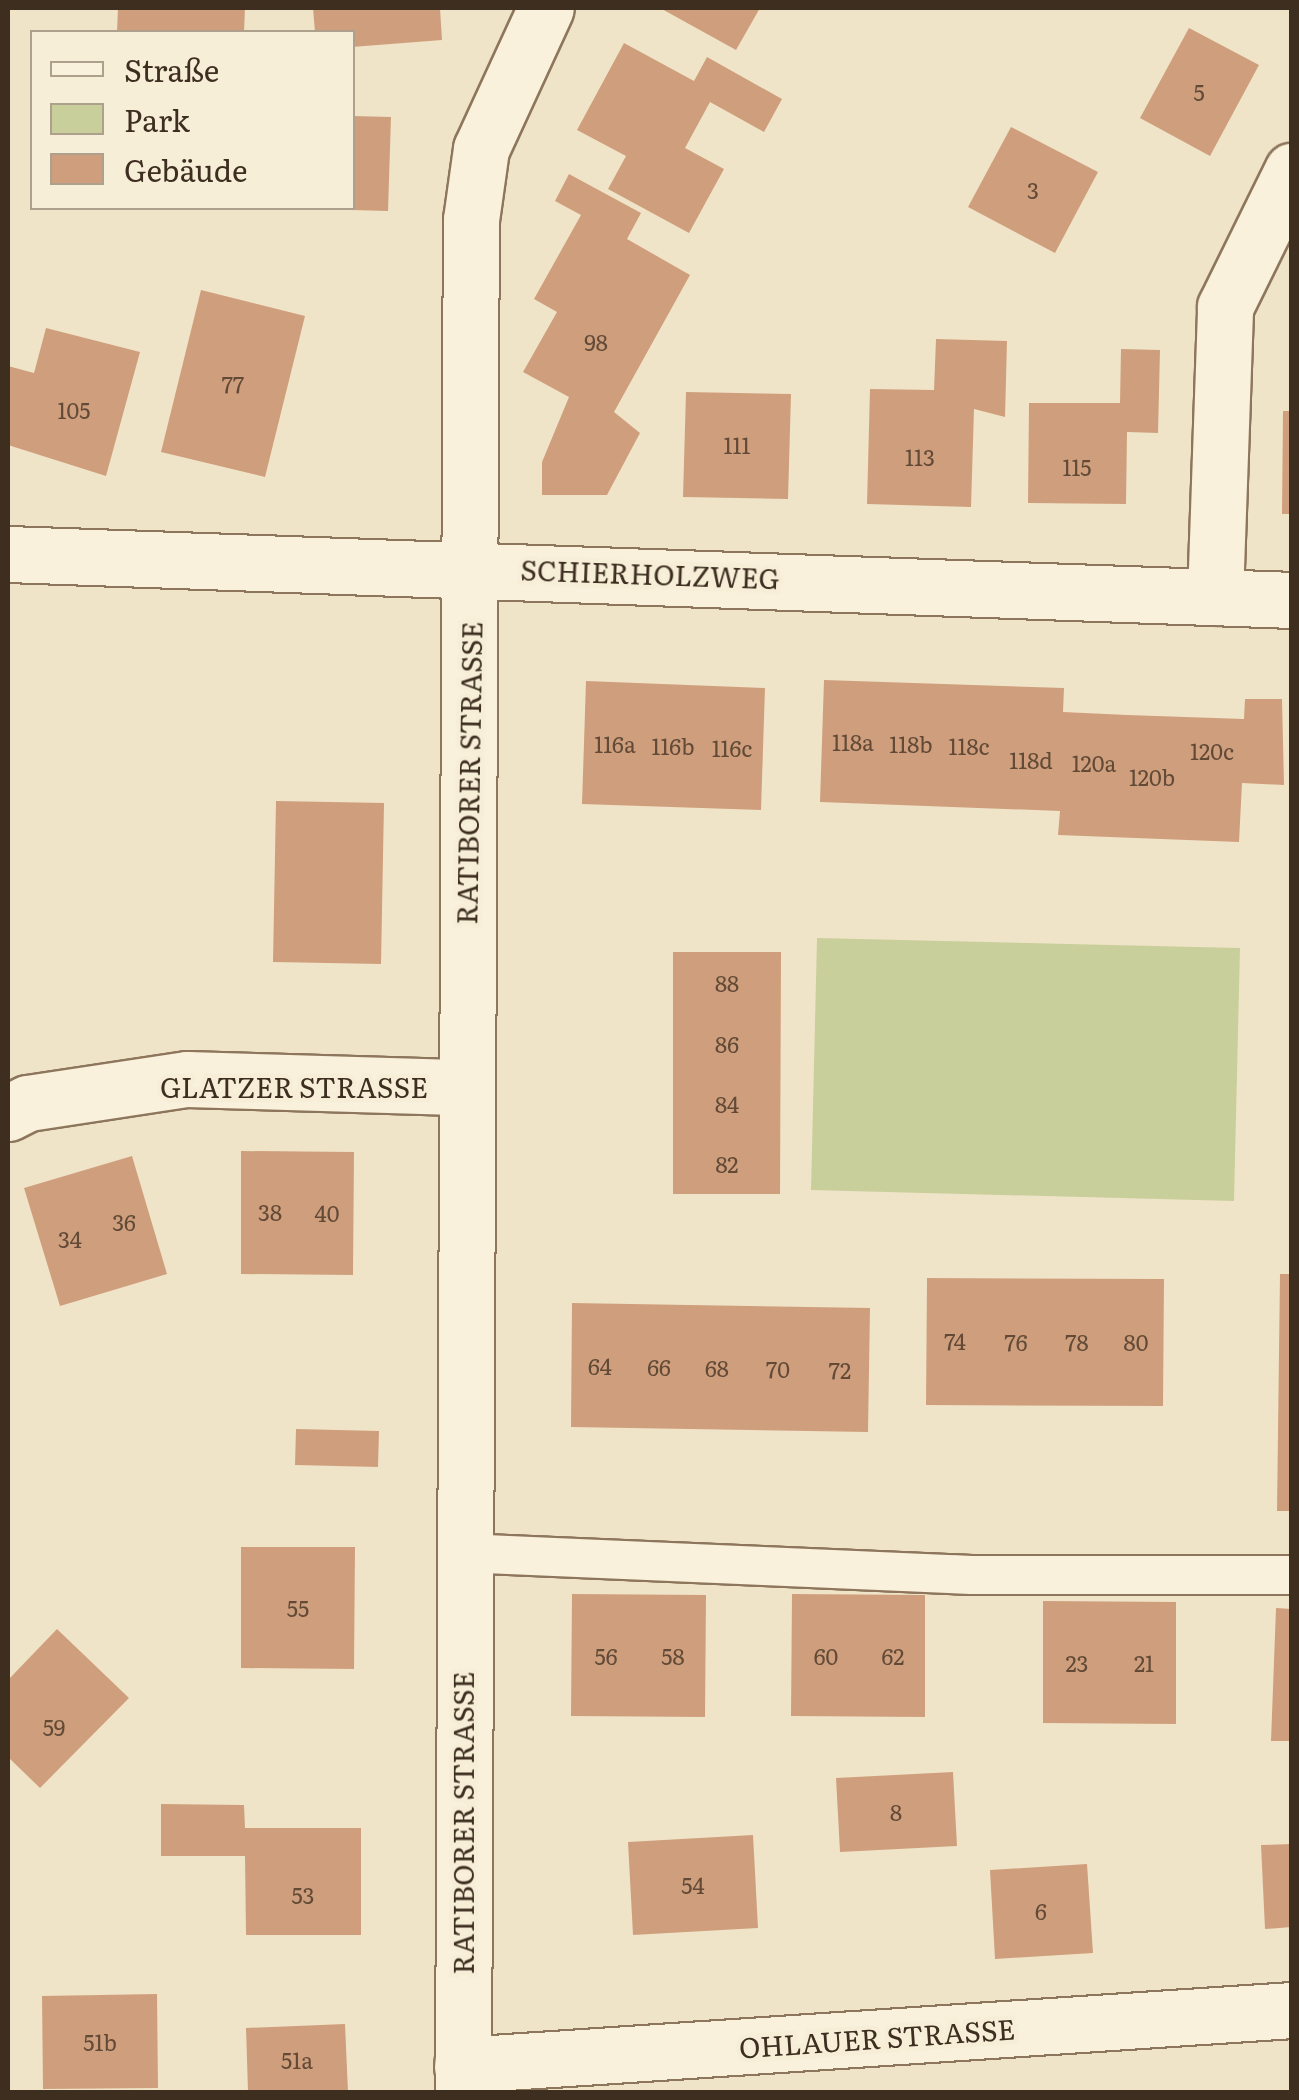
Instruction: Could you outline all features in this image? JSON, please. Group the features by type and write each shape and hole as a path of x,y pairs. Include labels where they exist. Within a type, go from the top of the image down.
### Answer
{"street":[{"name":"RATIBORER STRASSE","path":"463,2079 464,1086 471,220 481,149 546,8"},
{"path":"1214,598 1226,306 1292,170"},
{"name":"SCHIERHOLZWEG","path":"8,554 471,566 1292,600"},
{"name":"GLATZER STRASSE","path":"8,1113 28,1103 187,1080 464,1086"},
{"name":"OHLAUER STRASSE","path":"463,2079 1292,2010"}],"lane":[{"path":"462,1554 972,1575 1292,1575"}],"green space":[{"path":"817,938 1240,948 1234,1201 811,1190"}],"building":[{"path":"118,8 245,8 244,30 117,30"},
{"path":"313,8 440,8 442,40 355,47 355,30 315,30"},
{"path":"660,8 760,8 736,50"},
{"path":"1189,28 1259,65 1210,156 1140,118"},
{"path":"624,43 694,81 707,57 782,99 764,132 710,102 685,148 724,169 689,233 608,189 626,156 577,130"},
{"path":"355,116 391,117 388,211 352,210"},
{"path":"1011,127 1098,172 1055,253 968,207"},
{"path":"569,174 641,213 627,239 690,275 614,412 640,433 607,495 542,495 542,462 569,397 523,372 557,312 534,299 581,215 555,201"},
{"path":"201,290 305,316 265,477 161,452"},
{"path":"46,328 140,352 106,476 8,445 8,366 34,373"},
{"path":"936,339 1007,341 1005,417 974,409 971,507 867,504 870,389 934,390"},
{"path":"1121,349 1160,350 1158,433 1127,432 1126,504 1028,503 1029,403 1120,403"},
{"path":"686,392 791,394 788,499 683,497"},
{"path":"1283,411 1292,411 1292,514 1282,514"},
{"path":"824,680 1064,688 1063,712 1127,715 1244,719 1245,699 1282,699 1284,785 1242,783 1239,842 1058,835 1060,811 820,802"},
{"path":"586,681 765,688 761,810 582,804"},
{"path":"276,801 384,803 381,964 273,962"},
{"path":"673,952 781,952 780,1194 673,1194"},
{"path":"241,1151 354,1152 353,1275 241,1274"},
{"path":"132,1156 167,1274 60,1306 24,1188"},
{"path":"1280,1274 1292,1274 1292,1511 1277,1511"},
{"path":"927,1278 1164,1279 1163,1406 926,1405"},
{"path":"572,1303 870,1308 868,1432 571,1427"},
{"path":"296,1429 379,1431 378,1467 295,1465"},
{"path":"241,1547 355,1547 354,1669 241,1668"},
{"path":"572,1594 706,1595 705,1717 571,1716"},
{"path":"792,1594 925,1595 925,1717 791,1716"},
{"path":"1043,1601 1176,1602 1176,1724 1043,1723"},
{"path":"1276,1608 1292,1609 1292,1741 1271,1741"},
{"path":"57,1629 129,1698 40,1788 8,1757 8,1680"},
{"path":"953,1772 957,1846 840,1852 836,1778"},
{"path":"161,1804 244,1805 245,1828 361,1828 361,1935 246,1935 245,1856 161,1856"},
{"path":"753,1835 758,1928 633,1935 628,1842"},
{"path":"1292,1844 1292,1927 1265,1929 1261,1845"},
{"path":"1087,1864 1093,1953 995,1959 990,1870"},
{"path":"157,1994 158,2088 43,2089 42,1996"},
{"path":"345,2024 348,2092 248,2092 246,2028"}]}
